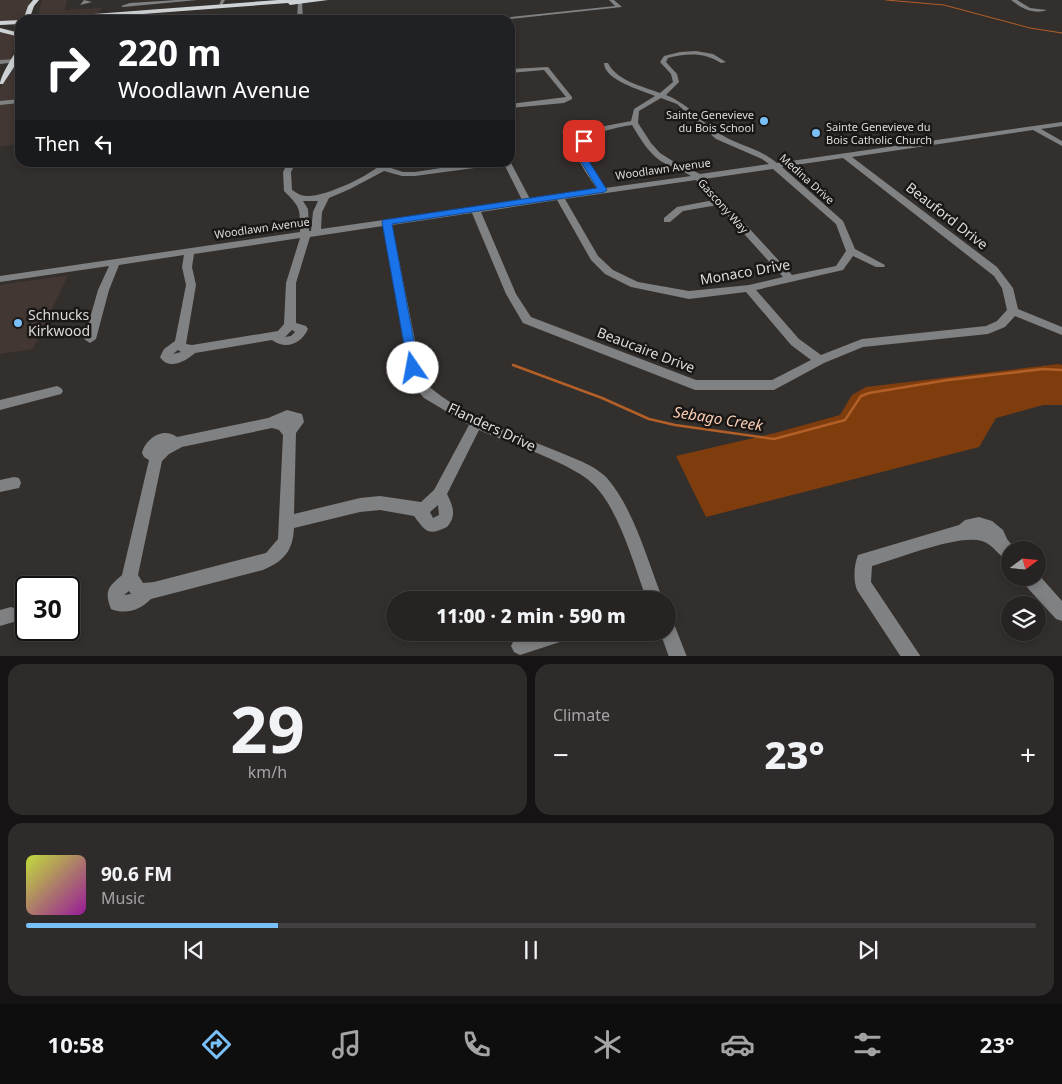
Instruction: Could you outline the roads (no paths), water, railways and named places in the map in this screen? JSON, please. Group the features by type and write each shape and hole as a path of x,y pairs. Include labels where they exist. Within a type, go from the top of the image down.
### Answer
{"main road":[{"path":"160,15 222,3 247,5 287,0"},
{"path":"270,2 325,0"},
{"path":"160,15 201,9 300,1"},
{"path":"27,15 30,6 35,2 37,6 34,15"},
{"path":"0,24 15,23"},
{"path":"0,30 15,35"},
{"path":"0,82 15,62"}],"street":[{"path":"132,3 194,0"},
{"path":"515,17 619,7 611,0"},
{"path":"1013,0 1029,9 1044,10"},
{"path":"300,1 300,15"},
{"path":"602,190 581,155 582,146 587,137 606,127 634,123 636,110 671,90 676,82 674,74 663,62 666,57 701,53 714,56 723,62"},
{"path":"0,62 15,61"},
{"name":"Medina Drive","path":"606,64 606,67 615,76 679,102 728,142 765,157 776,165 840,223 851,251"},
{"path":"515,71 546,68 570,98 569,100 515,105"},
{"path":"0,103 15,102"},
{"name":"Gascony Way","path":"634,123 650,149 667,161 689,170 696,176 790,279"},
{"name":"Woodlawn Avenue","path":"0,278 1062,124"},
{"path":"1034,128 1062,144"},
{"path":"566,132 587,137"},
{"name":"Beauford Drive","path":"845,156 993,269 1007,284 1011,294 1012,311"},
{"path":"290,167 287,172 286,187 304,209 310,233"},
{"path":"296,197 317,198 327,195 381,167"},
{"path":"389,167 402,174 465,167"},
{"path":"510,167 526,201"},
{"path":"180,343 180,346 186,349 192,349 276,336 282,341 296,339 300,335 302,329 290,325 291,283 318,206 327,195"},
{"name":"Monaco Drive","path":"559,196 594,258 609,272 635,285 689,295 749,288 839,268 851,251"},
{"path":"304,209 317,198"},
{"path":"667,220 680,209 719,202"},
{"name":"Beaucaire Drive","path":"475,209 511,294 527,320 695,385 774,385 820,360 862,343 996,328 1012,311"},
{"name":"Flanders Drive","path":"387,222 409,353 417,384 431,397 477,422 583,468 601,483 619,510 651,591"},
{"path":"190,251 187,267 192,284 180,343 168,352 166,356 169,360 182,358 192,349"},
{"path":"851,251 880,265"},
{"path":"90,339 100,307 100,297 116,262"},
{"path":"749,288 795,342 820,360"},
{"path":"1012,311 1062,330"},
{"path":"0,405 57,391"},
{"path":"287,523 360,505 380,503 418,509 424,508 439,495 457,457 477,422"},
{"path":"272,424 280,424 288,431 287,523 286,541 272,558 253,565 138,587 153,466 165,451 272,424"},
{"path":"418,509 430,525 436,525 445,519 448,514 444,502 439,495"},
{"path":"912,656 863,584 864,561 965,532 975,532 1000,544"},
{"path":"1037,586 1062,614"},
{"path":"520,646 535,641"},
{"path":"672,641 678,656"}],"waterway":[{"path":"886,0 944,5 1030,28 1062,33"},
{"name":"Sebago Creek","path":"513,365 602,398 649,419 675,425 774,439 845,420 861,396 869,393 948,380 1043,369 1062,370"}],"place":[{"name":"Sainte Genevieve du Bois School","path":"764,121"},
{"name":"Sainte Genevieve du Bois Catholic Church","path":"816,133"},
{"name":"Schnucks Kirkwood","path":"18,323"}]}
